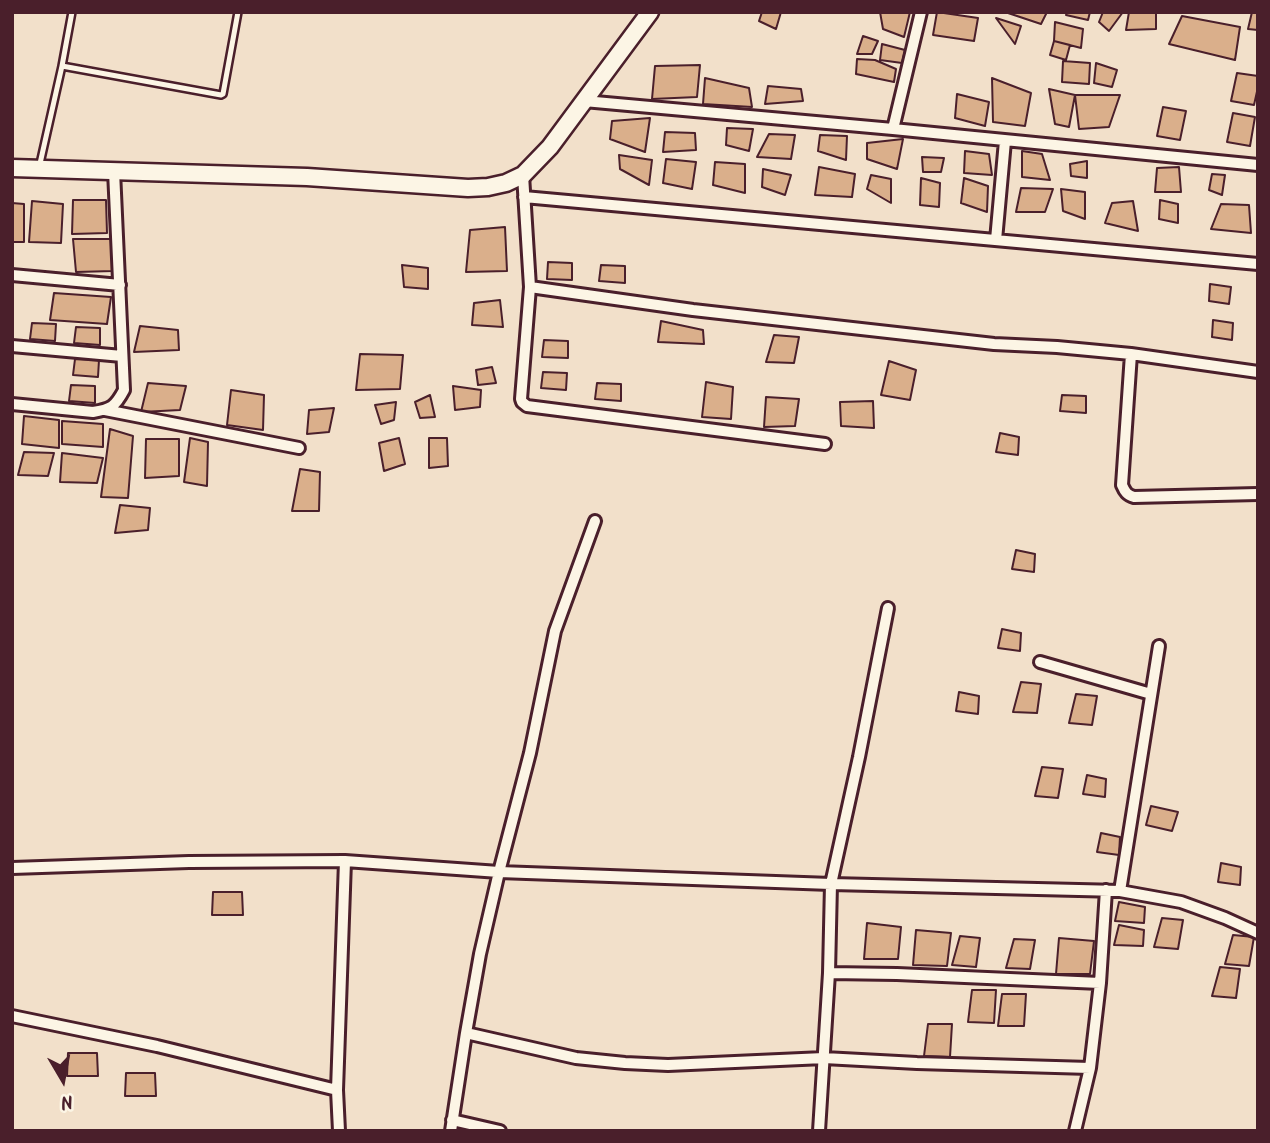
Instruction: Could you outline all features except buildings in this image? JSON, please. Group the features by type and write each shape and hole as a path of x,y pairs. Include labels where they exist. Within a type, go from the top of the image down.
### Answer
{"main road":[{"path":"12,168 321,177 468,188 506,183 523,175 550,147 650,12"}],"street":[{"path":"893,129 921,12"},
{"path":"584,101 1258,165"},
{"path":"996,240 1005,141"},
{"path":"12,404 93,412 117,404 124,390 114,171"},
{"path":"523,175 530,287 521,399 524,404 825,444"},
{"path":"524,197 1258,264"},
{"path":"12,275 120,285"},
{"path":"530,287 693,310 994,344 1131,354 1258,372"},
{"path":"12,346 122,356"},
{"path":"1131,354 1122,485 1125,492 1134,497 1258,494"},
{"path":"105,410 299,448"},
{"path":"500,1131 452,1125 466,1033 480,954 530,753 555,631 595,521"},
{"path":"819,1131 829,974 831,884 888,608"},
{"path":"1119,891 1159,646"},
{"path":"1040,662 1151,694"},
{"path":"339,1131 337,1090 345,861"},
{"path":"12,868 189,862 345,861 499,872 831,884 1105,890 1181,902 1258,933"},
{"path":"1075,1131 1090,1068 1100,984 1105,890"},
{"path":"829,974 897,974 1100,984"},
{"path":"12,1016 157,1046 337,1090"},
{"path":"466,1033 576,1058 625,1063 668,1065 824,1058 1090,1068"}],"lane":[{"path":"39,168 72,12"},
{"path":"62,66 221,95 238,12"}]}
